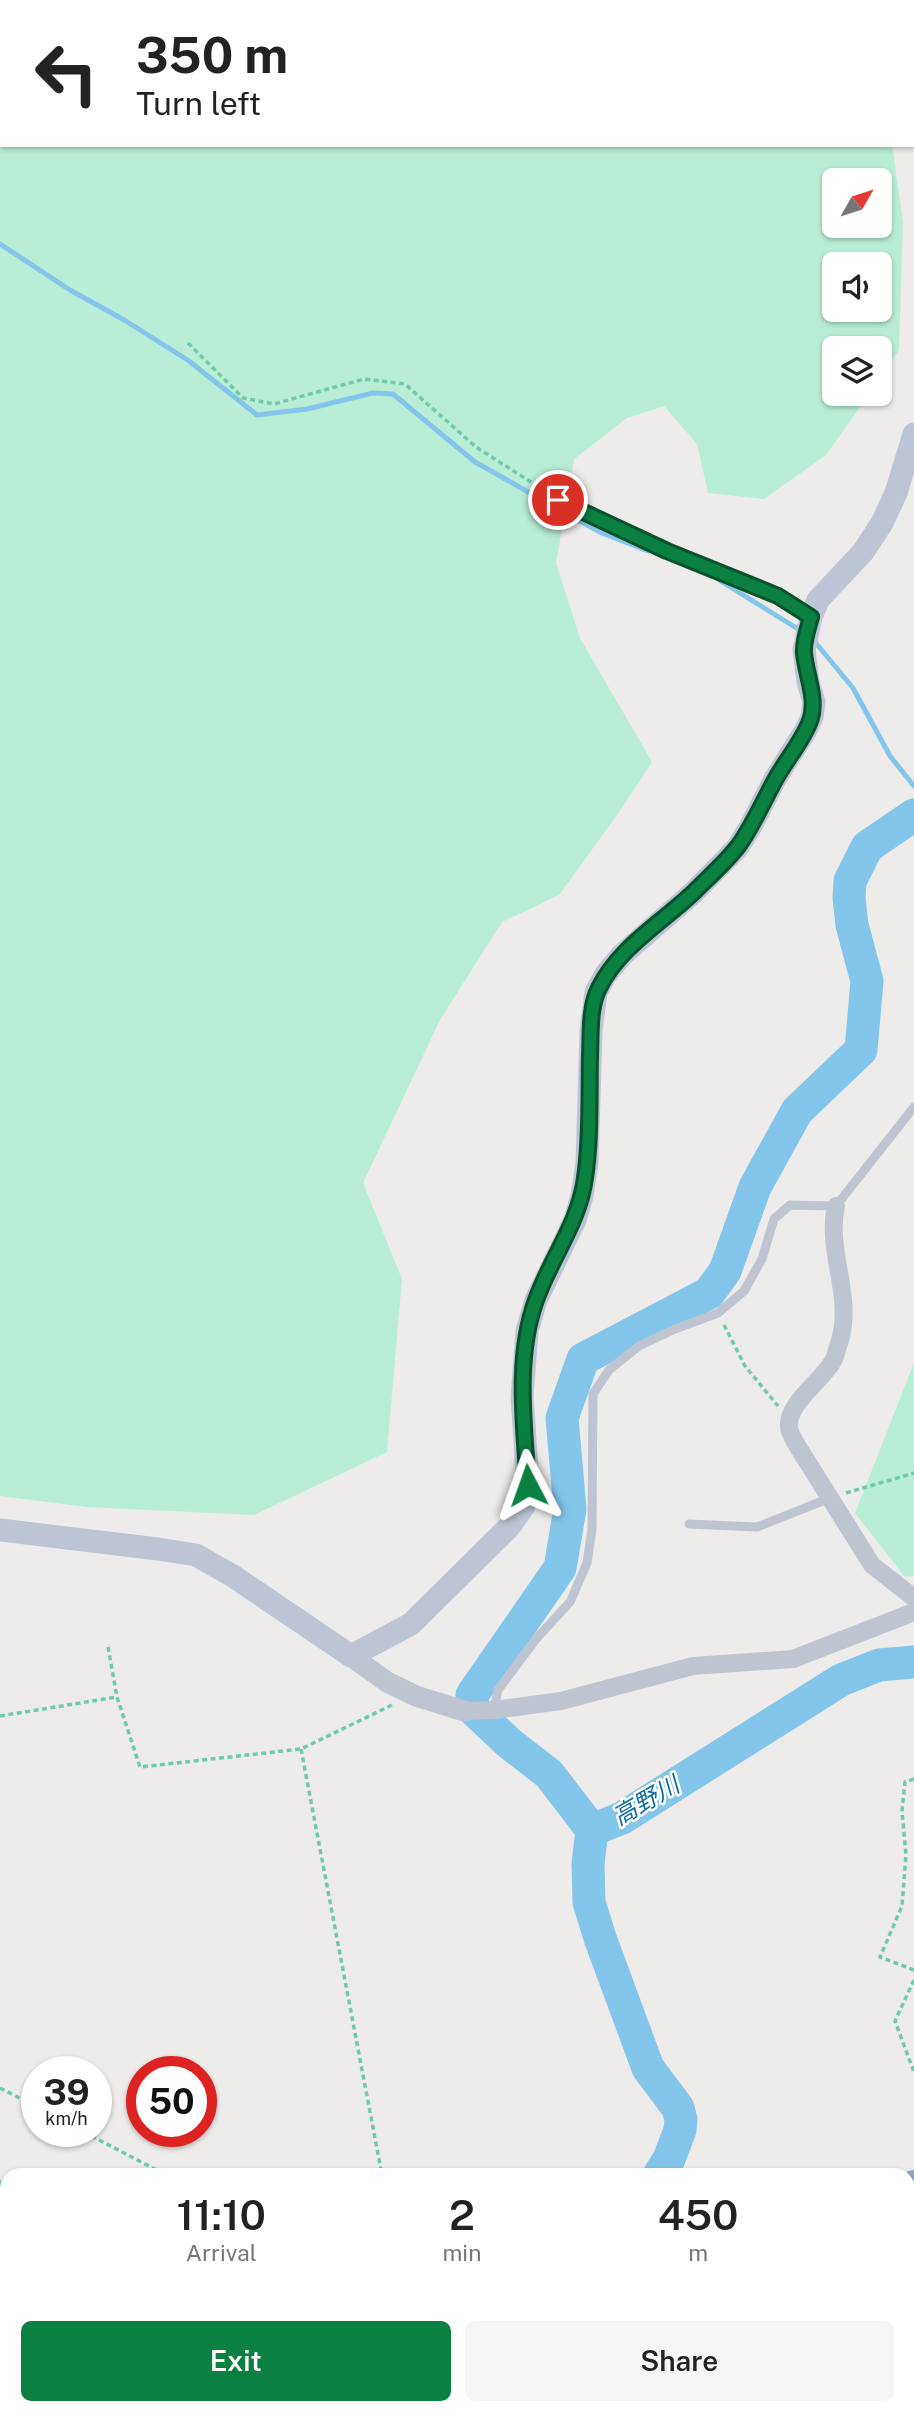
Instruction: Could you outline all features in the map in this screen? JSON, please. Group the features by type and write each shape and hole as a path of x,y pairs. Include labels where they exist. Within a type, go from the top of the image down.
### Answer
{"main road":[{"path":"0,1531 195,1555 233,1576 351,1656 411,1624 510,1526 524,1506 528,1485 522,1397 527,1331 536,1300 575,1220 582,1196 587,1163 591,1031 596,992 606,974 622,955 693,893 737,847 806,730 812,717 814,702 808,682 804,650 811,617 818,600 863,552 882,523 896,493 914,434"}],"street":[{"path":"558,500 667,551 778,596 811,617"},
{"path":"836,1206 832,1224 834,1253 844,1299 843,1328 833,1360 792,1410 789,1428 798,1447 872,1565 914,1598"},
{"path":"351,1656 387,1682 416,1696 464,1711 494,1710 561,1701 693,1666 793,1659 914,1612"}],"lane":[{"path":"494,1710 498,1690 536,1639 570,1602 587,1563 592,1530 593,1394 609,1370 639,1346 719,1313 744,1291 762,1259 774,1219 790,1205 836,1206 914,1107"},
{"path":"688,1524 757,1527 830,1498"}],"path":[{"path":"188,343 243,398 274,404 364,379 405,384 476,447 558,500"},
{"path":"719,1313 745,1366 790,1421"},
{"path":"830,1498 914,1473"},
{"path":"108,1647 117,1698 140,1767 301,1749 375,1712 416,1696"},
{"path":"0,1716 117,1698"},
{"path":"301,1749 381,2168"},
{"path":"914,1779 905,1782 902,1811 906,1854 902,1906 880,1957 914,1970"},
{"path":"914,1980 895,2021 914,2072"},
{"path":"0,2088 21,2099"},
{"path":"112,2147 153,2168"}],"green space":[{"path":"0,147 892,147 903,221 899,350 892,360 892,336 822,336 822,406 861,406 826,455 764,499 708,493 697,444 664,406 627,418 574,459 556,563 580,638 652,762 559,895 502,922 440,1020 363,1183 402,1279 387,1452 254,1515 87,1507 0,1496"},
{"path":"914,1363 914,1576 905,1577 855,1513"}],"waterway":[{"path":"0,244 70,290 189,361 257,415 307,409 373,393 393,394 475,462 557,508"},
{"path":"565,513 602,533 648,551"},
{"path":"719,580 798,629"},
{"path":"815,642 853,688 890,756 914,786"},
{"path":"592,1830 549,1774 509,1743 473,1709 472,1695 560,1568 570,1509 562,1418 583,1359 709,1293 725,1271 755,1187 797,1111 861,1050 867,981 852,925 850,881 867,847 914,815"},
{"name":"高野川","path":"592,1830 622,1818 841,1680 879,1665 914,1662"},
{"name":"高野川","path":"592,1830 588,1864 589,1902 600,1938 648,2068 678,2108 681,2120 680,2130 663,2168"}],"route":[{"path":"528,1485 522,1397 527,1331 536,1300 575,1220 582,1196 587,1163 591,1031 596,992 606,974 622,955 693,893 737,847 806,730 812,717 814,702 808,682 804,650 811,617 778,596 667,551 558,500"}]}
